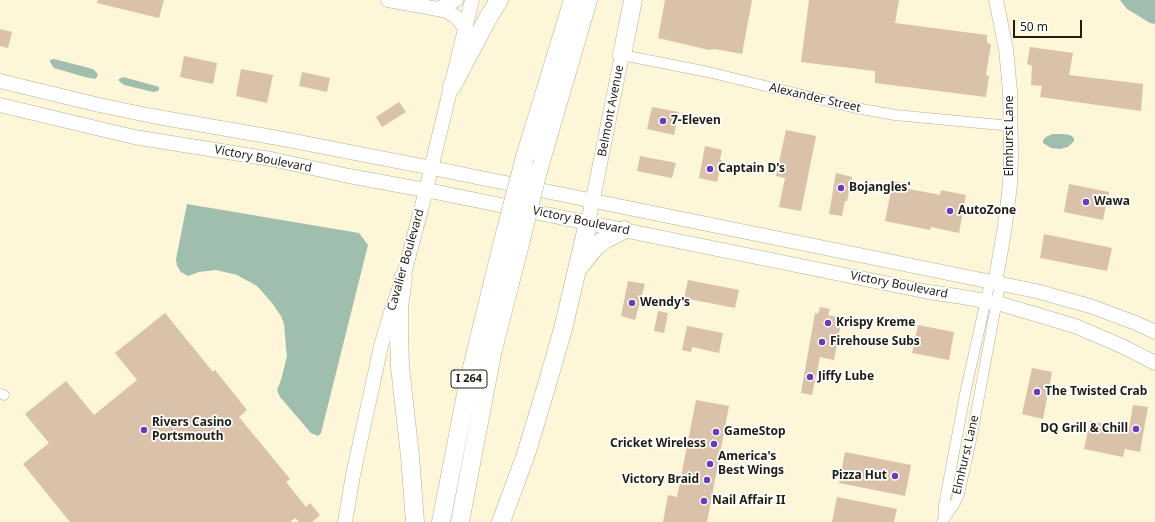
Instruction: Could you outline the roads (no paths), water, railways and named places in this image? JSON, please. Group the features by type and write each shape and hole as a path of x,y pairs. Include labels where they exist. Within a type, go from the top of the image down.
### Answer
{"highway":[{"path":"452,86 499,0"},
{"name":"I 264","path":"460,522 513,238 525,157 573,0"},
{"name":"I 264","path":"441,522 468,384 513,238 538,171 588,0"},
{"path":"622,54 633,0"},
{"path":"501,522 526,454 563,329 588,223"},
{"path":"577,270 596,246 604,240 624,230"},
{"path":"403,278 399,307 400,367 410,456 415,522"}],"main road":[{"path":"388,0 446,11 455,16 466,28"},
{"path":"438,10 456,0"},
{"name":"Cavalier Boulevard","path":"345,522 353,475 381,346 403,278 432,168 452,86 456,62 472,0"},
{"name":"Elmhurst Lane","path":"996,0 1006,49 1010,91 1012,156 1004,232 996,279"},
{"name":"Belmont Avenue","path":"588,223 622,54"},
{"name":"Victory Boulevard","path":"0,81 152,116 242,131 432,168 593,202 996,279 1093,307 1136,323 1155,332"},
{"name":"Victory Boulevard","path":"0,104 134,137 271,159 349,176 426,190 929,292 991,302 1075,326 1124,347 1155,363"}],"street":[{"name":"Belmont Avenue","path":"622,54 639,0"},
{"name":"Alexander Street","path":"622,54 708,72 856,108 895,115 1011,126"},
{"name":"Elmhurst Lane","path":"943,520 944,505 966,389 991,302 996,279"}],"place":[{"name":"7-Eleven","path":"663,121"},
{"name":"Captain D's","path":"710,169"},
{"name":"Bojangles'","path":"841,188"},
{"name":"Wawa","path":"1086,202"},
{"name":"AutoZone","path":"950,211"},
{"name":"Wendy's","path":"632,303"},
{"name":"Krispy Kreme","path":"828,323"},
{"name":"Firehouse Subs","path":"822,342"},
{"name":"Jiffy Lube","path":"810,377"},
{"name":"The Twisted Crab","path":"1037,392"},
{"name":"DQ Grill & Chill","path":"1136,429"},
{"name":"Rivers Casino Portsmouth","path":"144,430"},
{"name":"GameStop","path":"716,432"},
{"name":"Cricket Wireless","path":"714,444"},
{"name":"America's Best Wings","path":"710,464"},
{"name":"Pizza Hut","path":"895,476"},
{"name":"Victory Braid","path":"707,480"},
{"name":"Nail Affair II","path":"704,501"}]}
